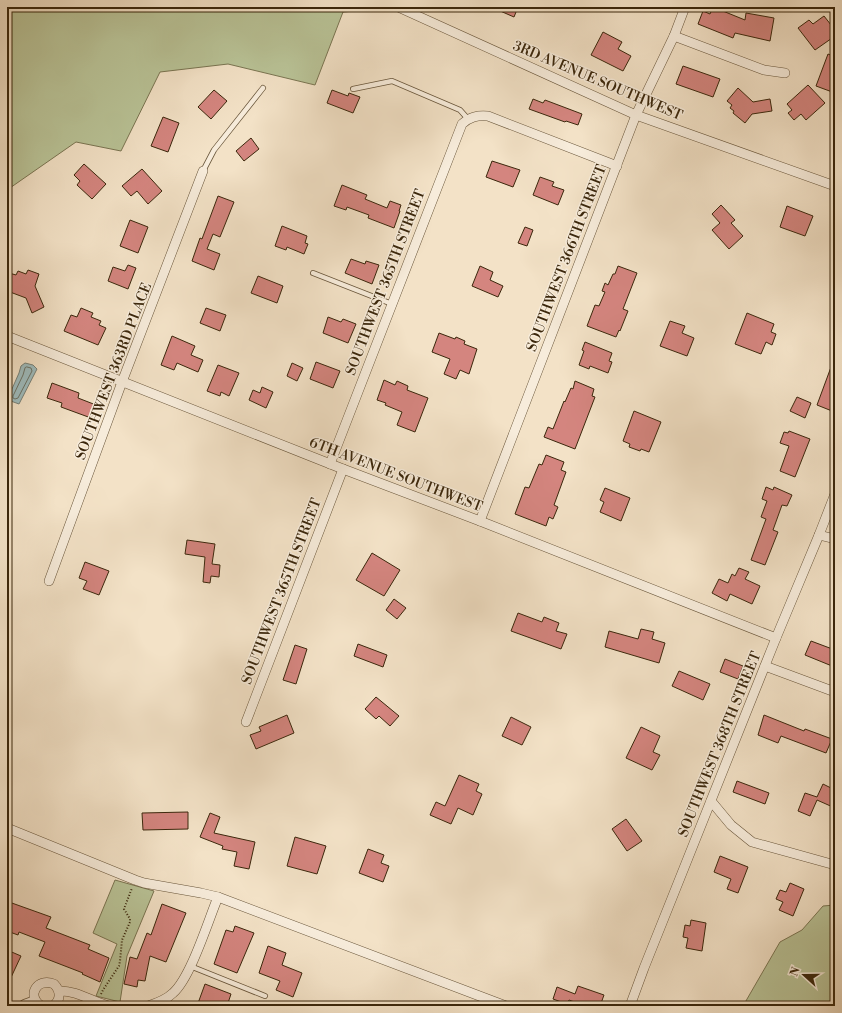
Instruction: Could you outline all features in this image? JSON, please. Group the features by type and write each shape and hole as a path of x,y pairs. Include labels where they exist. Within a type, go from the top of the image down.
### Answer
{"street":[{"name":"3RD AVENUE SOUTHWEST","path":"398,7 636,115 835,186"},
{"name":"SOUTHWEST 366TH STREET","path":"480,521 636,115 674,36 685,7"},
{"path":"674,36 764,70 785,73"},
{"path":"471,118 488,116 617,166"},
{"name":"SOUTHWEST 365TH STREET","path":"330,464 459,130 462,124 471,118"},
{"name":"SOUTHWEST 363RD PLACE","path":"49,581 122,382 203,171"},
{"name":"6TH AVENUE SOUTHWEST","path":"7,336 342,469 480,521 776,638"},
{"name":"SOUTHWEST 365TH STREET","path":"246,722 342,469"},
{"name":"SOUTHWEST 368TH STREET","path":"630,1006 776,638 835,494"},
{"path":"819,535 835,539"},
{"path":"765,666 835,692"},
{"path":"711,801 731,825 752,842 835,865"},
{"path":"7,828 135,880 218,897 506,1006"},
{"path":"148,1006 163,1001 180,985 190,966 218,897"},
{"path":"41,1006 34,998 35,990 41,983 50,982 54,984 59,991 59,1000 53,1006"},
{"path":"59,991 67,990 109,1006"}],"lane":[{"path":"353,89 392,81 460,110 471,118"},
{"path":"203,171 214,150 263,88"},
{"path":"313,273 392,304"},
{"path":"190,966 265,996"},
{"path":"18,1006 34,998"}],"path":[{"path":"98,1003 103,990 119,966 122,940 130,922 130,919 124,910 135,880"}],"green space":[{"path":"7,7 390,8 343,12 315,85 228,64 160,72 121,151 76,142 7,190"},
{"path":"115,880 154,891 127,956 120,1002 96,996 117,944 93,933"},
{"path":"835,905 835,1006 743,1006 780,942 802,930 823,906"}],"water":[{"path":"25,363 33,365 37,369 19,404 8,400 8,398 21,366"}],"building":[{"path":"491,7 518,7 514,17"},
{"path":"713,7 745,20 746,13 774,18 770,41 735,33 733,38 698,24 703,11 710,14"},
{"path":"824,16 835,30 835,36 815,50 798,28 809,20 813,24"},
{"path":"603,32 622,42 618,49 631,56 623,71 591,55"},
{"path":"828,54 835,57 835,93 816,86"},
{"path":"683,66 720,79 713,97 676,84"},
{"path":"808,85 825,103 806,120 801,114 794,120 788,113 792,110 787,104"},
{"path":"738,88 753,102 770,99 772,111 752,114 745,123 733,113 734,111 730,108 732,105 727,101"},
{"path":"214,90 227,101 211,119 198,107"},
{"path":"332,90 348,96 349,93 360,97 353,113 327,103"},
{"path":"533,99 543,103 545,100 582,114 578,125 529,109"},
{"path":"163,117 179,123 168,152 151,146"},
{"path":"251,138 259,149 244,161 236,151"},
{"path":"492,161 520,170 513,187 486,177"},
{"path":"84,164 106,184 92,199 77,185 80,181 74,175"},
{"path":"142,169 162,191 148,204 137,191 131,196 122,186"},
{"path":"540,177 554,182 552,186 564,190 558,205 533,195"},
{"path":"342,185 367,195 365,199 387,208 390,201 401,205 394,228 368,218 369,215 347,207 346,210 334,206"},
{"path":"218,196 234,202 220,237 213,234 207,249 220,254 214,270 192,261"},
{"path":"721,205 735,220 731,223 743,236 729,249 712,230 720,223 712,214"},
{"path":"787,206 813,216 805,236 780,227"},
{"path":"130,220 148,227 138,253 120,246"},
{"path":"282,226 307,236 305,243 308,244 304,254 287,247 286,250 275,246"},
{"path":"525,227 533,230 527,246 518,243"},
{"path":"351,259 365,264 366,261 379,265 372,284 345,273"},
{"path":"128,265 136,268 128,289 108,281 113,267 125,271"},
{"path":"480,266 493,272 490,280 503,286 498,297 472,286"},
{"path":"618,266 637,273 623,309 628,311 616,337 587,326 595,305 599,306 605,292 602,291 605,283 608,285"},
{"path":"28,270 39,274 35,286 44,307 32,313 26,298 10,292 10,290 7,289 7,278 9,273 16,275 18,271 26,274"},
{"path":"258,276 283,286 277,303 251,293"},
{"path":"81,308 93,313 91,317 101,321 99,325 106,328 98,345 64,331 71,315 77,317"},
{"path":"206,308 226,315 220,331 200,323"},
{"path":"747,313 774,324 771,332 776,334 772,345 766,342 761,354 735,344"},
{"path":"328,317 341,322 343,319 356,324 348,343 323,333"},
{"path":"670,321 685,326 682,333 694,338 687,356 660,346"},
{"path":"439,333 455,339 456,337 465,341 464,344 477,349 469,374 460,370 456,379 444,374 450,359 432,352"},
{"path":"172,336 195,346 191,355 203,360 198,372 177,363 174,370 161,365"},
{"path":"585,342 612,353 609,361 612,362 608,373 590,366 589,369 579,365 584,351 582,350"},
{"path":"834,359 835,403 832,411 817,405"},
{"path":"316,362 340,371 333,388 310,379"},
{"path":"292,363 303,368 297,381 287,376"},
{"path":"218,365 239,373 229,396 221,392 220,396 207,391"},
{"path":"384,380 395,385 397,381 408,386 407,390 428,398 415,432 397,425 402,412 377,400"},
{"path":"575,381 594,389 592,396 595,397 575,449 544,437 548,427 553,429 564,401 565,402 571,388 573,389"},
{"path":"52,383 79,393 78,398 96,405 91,418 61,407 62,403 47,398"},
{"path":"262,387 273,392 266,408 249,400 253,390 260,393"},
{"path":"797,397 811,403 805,418 790,411"},
{"path":"634,411 661,422 649,452 641,449 640,451 629,447 630,444 623,441"},
{"path":"789,431 810,439 795,477 780,471 789,446 780,443 784,432 788,433"},
{"path":"546,455 564,462 561,470 566,472 554,505 558,507 553,519 549,517 546,526 515,514 525,487 529,488 539,464 542,465"},
{"path":"766,487 773,490 774,487 792,495 787,506 782,505 773,530 778,532 765,565 751,560 766,519 761,517 767,501 762,499"},
{"path":"605,488 630,498 621,521 600,512 604,502 600,500"},
{"path":"187,540 215,544 212,564 220,565 219,577 211,576 210,583 203,582 205,557 185,554"},
{"path":"372,553 400,570 384,596 356,580"},
{"path":"85,562 109,571 99,595 83,589 87,581 79,578"},
{"path":"739,568 749,572 745,579 760,586 752,604 730,594 727,601 712,593 719,579 728,583 732,574 735,576"},
{"path":"394,599 406,608 397,619 386,610"},
{"path":"518,613 542,622 544,617 559,623 556,631 567,634 561,649 511,631"},
{"path":"641,629 654,632 652,639 665,643 659,663 605,647 609,631 638,639"},
{"path":"811,641 835,650 835,659 832,666 805,655"},
{"path":"358,644 387,655 383,667 354,656"},
{"path":"295,645 307,649 296,684 283,680"},
{"path":"725,659 743,666 738,679 720,672"},
{"path":"679,671 710,684 703,700 672,686"},
{"path":"376,697 399,716 390,726 379,716 376,719 365,709"},
{"path":"287,715 294,733 256,749 250,735 261,731 259,727"},
{"path":"764,715 804,731 805,729 832,739 826,753 781,736 778,743 758,735"},
{"path":"511,717 531,727 522,745 502,736"},
{"path":"641,727 660,736 653,752 660,755 652,770 626,758"},
{"path":"459,775 479,784 476,791 482,794 473,815 458,808 451,824 430,815 436,802 445,806"},
{"path":"737,781 769,793 765,804 733,792"},
{"path":"823,784 835,790 835,808 817,800 810,816 798,811 805,793 817,797"},
{"path":"188,812 188,829 143,830 142,813"},
{"path":"210,813 220,817 214,833 255,842 249,869 234,866 237,852 222,849 223,846 200,837"},
{"path":"626,819 642,841 627,851 612,829"},
{"path":"295,837 326,846 317,874 287,866"},
{"path":"368,849 384,855 381,863 389,866 383,882 359,873"},
{"path":"720,856 748,867 738,893 727,889 731,879 714,872"},
{"path":"790,883 804,889 793,916 779,910 783,902 776,899 780,890 786,892"},
{"path":"9,902 51,917 46,928 90,945 88,949 109,958 100,982 82,974 83,973 39,956 45,942 19,932 18,935 7,931 7,908"},
{"path":"162,904 186,913 166,962 150,956 145,981 138,980 137,987 124,984 130,957 137,959 147,933 151,935"},
{"path":"691,920 706,923 702,951 686,948 688,938 683,937 685,925 690,926"},
{"path":"235,926 254,933 237,973 214,964 226,930 233,932"},
{"path":"268,946 286,953 282,965 302,973 293,997 276,990 280,981 259,973"},
{"path":"7,950 21,956 7,986"},
{"path":"205,984 231,994 227,1006 197,1006"},
{"path":"578,986 604,995 600,1006 585,1006 569,1000 567,1004 553,999 557,987 575,994"}]}
